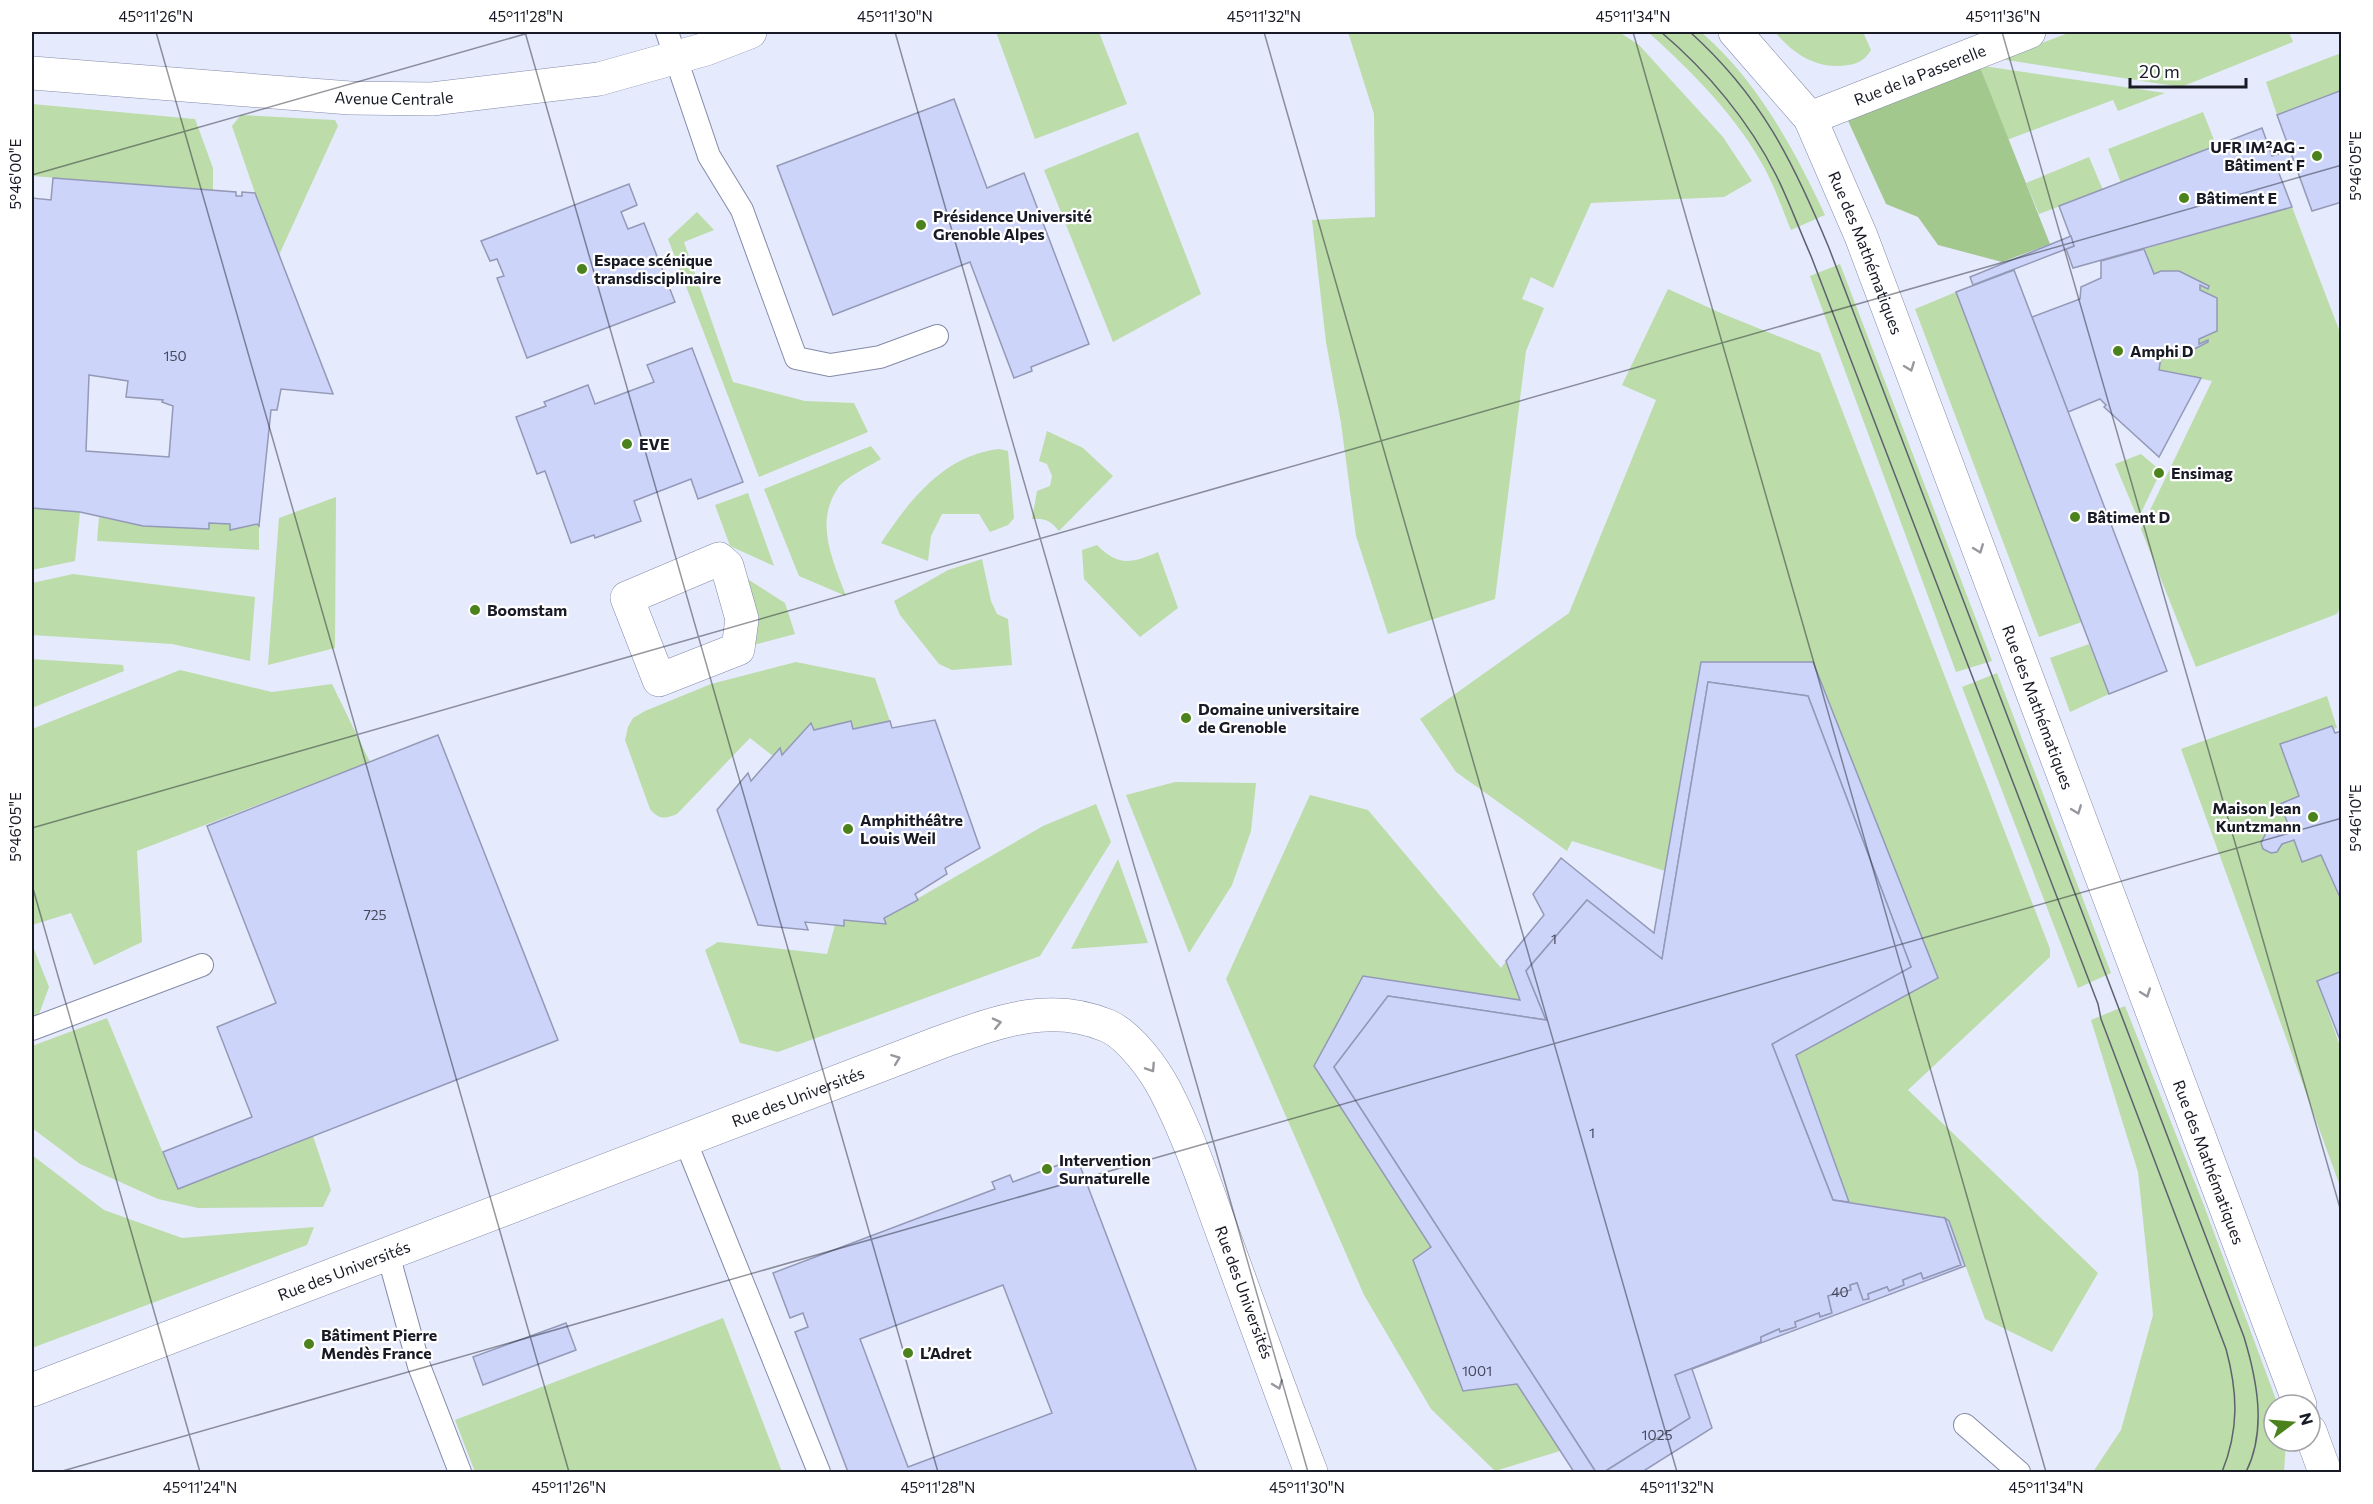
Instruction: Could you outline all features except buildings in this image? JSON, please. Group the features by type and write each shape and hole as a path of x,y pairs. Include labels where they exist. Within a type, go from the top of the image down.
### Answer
{"street":[{"name":"Avenue Centrale","path":"32,73 350,98 432,99 599,79 671,45 750,32"},
{"name":"Rue des Mathématiques","path":"1735,32 1810,118 1861,236 2295,1393"},
{"name":"Rue de la Passerelle","path":"1810,118 2029,32"},
{"name":"Rue des Universités","path":"32,1390 991,1024 1050,1013 1082,1018 1110,1027 1142,1054 1165,1089 1197,1164 1311,1473"},
{"path":"2318,1453 2325,1473"}],"lane":[{"path":"671,45 709,156 742,210 796,358 830,365 880,357 937,336"},
{"path":"32,1029 202,966"},
{"path":"685,1140 819,1473"},
{"path":"388,1254 419,1366 460,1473"},
{"path":"1965,1425 2019,1473"}],"green space":[{"path":"996,32 1099,32 1127,104 1035,139"},
{"path":"1348,32 1619,32 1639,45 1723,137 1752,181 1724,197 1591,203 1553,288 1531,277 1522,299 1544,308 1526,351 1495,599 1388,634 1356,536 1341,423 1326,342 1312,220 1375,217 1374,114"},
{"path":"1648,32 1701,32 1721,51 1757,94 1772,117 1825,215 1791,230 1770,178 1742,132 1713,96"},
{"path":"1775,32 1863,32 1871,50 1855,63 1827,65 1799,54"},
{"path":"2071,32 2289,32 2293,42 2181,87 2000,59"},
{"path":"2341,53 2341,90 2277,115 2266,82"},
{"path":"1980,67 2165,93 2118,111 2113,100 2007,140"},
{"path":"1980,67 2050,244 2002,262 1938,245 1918,217 1886,204 1844,112"},
{"path":"32,104 195,119 213,168 213,190 32,176"},
{"path":"2203,112 2216,145 2121,183 2108,149"},
{"path":"241,115 335,120 338,126 279,255 232,126"},
{"path":"1138,132 1201,294 1113,342 1044,170"},
{"path":"2089,157 2103,190 2039,214 2026,183"},
{"path":"2292,207 2341,335 2342,603 2337,614 2196,667 2141,529 2212,381 2159,370 2161,357 2179,357 2208,342 2199,344 2199,339 2217,330 2217,298 2200,290 2200,285 2208,286 2154,274 2144,249"},
{"path":"697,212 714,230 684,242 733,382 805,401 854,403 868,432 759,477 668,239"},
{"path":"1840,264 1992,661 1956,672 1810,276"},
{"path":"1668,289 1820,353 2050,949 2050,957 1908,1090 2098,1273 2052,1352 1985,1319 1949,1221 1945,1218 1849,1202 1796,1055 1938,978 1813,663 1701,662 1665,871 1572,841 1567,851 1456,772 1420,719 1569,613 1656,400 1622,385"},
{"path":"1956,292 2082,622 2039,637 1915,309"},
{"path":"1047,431 1083,448 1113,476 1059,531 1047,521 1032,519 1037,491 1050,486 1052,476 1047,464 1039,461"},
{"path":"871,446 881,459 841,484 831,501 827,515 831,555 846,596 799,576 764,489"},
{"path":"999,449 1008,451 1014,518 1008,525 990,532 979,514 942,514 931,536 928,561 881,543 916,496 945,470 979,453"},
{"path":"2141,454 2161,471 2138,519 2115,464"},
{"path":"748,493 774,566 730,546 715,505"},
{"path":"336,497 335,648 268,665 279,518"},
{"path":"32,508 80,512 75,561 32,570"},
{"path":"99,517 143,526 209,529 209,523 230,524 231,530 257,524 259,526 259,550 97,541"},
{"path":"1097,545 1112,557 1126,561 1141,559 1158,552 1178,608 1140,637 1084,579 1082,550"},
{"path":"982,559 991,601 997,614 1008,619 1012,665 952,670 939,664 900,615 894,601 948,570"},
{"path":"727,566 785,603 795,634 738,649"},
{"path":"73,574 255,597 250,661 172,644 32,635 32,583"},
{"path":"2089,644 2109,694 2070,712 2050,658"},
{"path":"32,659 123,665 124,671 32,708"},
{"path":"796,662 875,678 890,721 853,729 814,730 811,723 782,755 773,756 750,738 677,814 662,818 653,813 625,740 633,718 711,684"},
{"path":"180,670 272,692 332,684 370,762 137,851 142,942 94,965 71,913 32,925 32,729"},
{"path":"1997,673 2111,973 2078,988 1962,687"},
{"path":"2327,696 2337,728 2280,744 2299,796 2280,804 2290,829 2278,834 2273,831 2266,833 2261,843 2263,849 2271,853 2277,852 2282,844 2294,840 2302,862 2321,855 2341,902 2341,971 2317,981 2341,1049 2341,1189 2181,749"},
{"path":"1175,782 1256,783 1251,831 1232,885 1189,953 1126,795"},
{"path":"1310,795 1368,810 1501,968 1506,961 1520,1000 1363,976 1314,1066 1431,1247 1413,1260 1463,1391 1517,1384 1560,1451 1495,1471 1431,1409 1364,1295 1226,979"},
{"path":"1096,804 1111,842 1040,956 778,1052 740,1043 705,950 718,942 827,954 835,925 844,926 844,920 886,924 884,918 1043,826"},
{"path":"1118,859 1148,943 1071,949"},
{"path":"32,944 49,987 39,1014 32,1017"},
{"path":"2125,1006 2203,1203 2274,1393 2262,1393 2262,1453 2285,1453 2284,1472 2093,1472 2121,1430 2153,1315 2138,1172 2091,1020"},
{"path":"107,1018 178,1189 313,1136 331,1190 323,1207 198,1208 158,1199 80,1164 32,1128 32,1046"},
{"path":"32,1155 104,1210 182,1238 314,1227 307,1245 32,1348"},
{"path":"723,1318 782,1472 475,1472 455,1420"}],"tram line":[{"path":"1661,32 1695,63 1726,98 1753,135 1781,185 1811,256 2098,1004 2101,1019 2226,1349 2233,1381 2235,1411 2228,1456 2222,1472"},
{"path":"1690,32 1737,81 1773,131 1802,187 1829,248 2244,1337 2253,1370 2258,1405 2256,1439 2246,1472"}],"place":[{"name":"UFR IM²AG - Bâtiment F","path":"2317,156"},
{"name":"Bâtiment E","path":"2184,198"},
{"name":"Présidence Université Grenoble Alpes","path":"921,225"},
{"name":"Espace scénique transdisciplinaire","path":"582,269"},
{"name":"Amphi D","path":"2118,351"},
{"name":"EVE","path":"627,444"},
{"name":"Ensimag","path":"2159,473"},
{"name":"Bâtiment D","path":"2075,517"},
{"name":"Boomstam","path":"475,610"},
{"name":"Domaine universitaire de Grenoble","path":"1186,718"},
{"name":"Maison Jean Kuntzmann","path":"2313,817"},
{"name":"Amphithéâtre Louis Weil","path":"848,829"},
{"name":"Intervention Surnaturelle","path":"1047,1169"},
{"name":"Bâtiment Pierre Mendès France","path":"309,1344"},
{"name":"L’Adret","path":"908,1353"}]}
